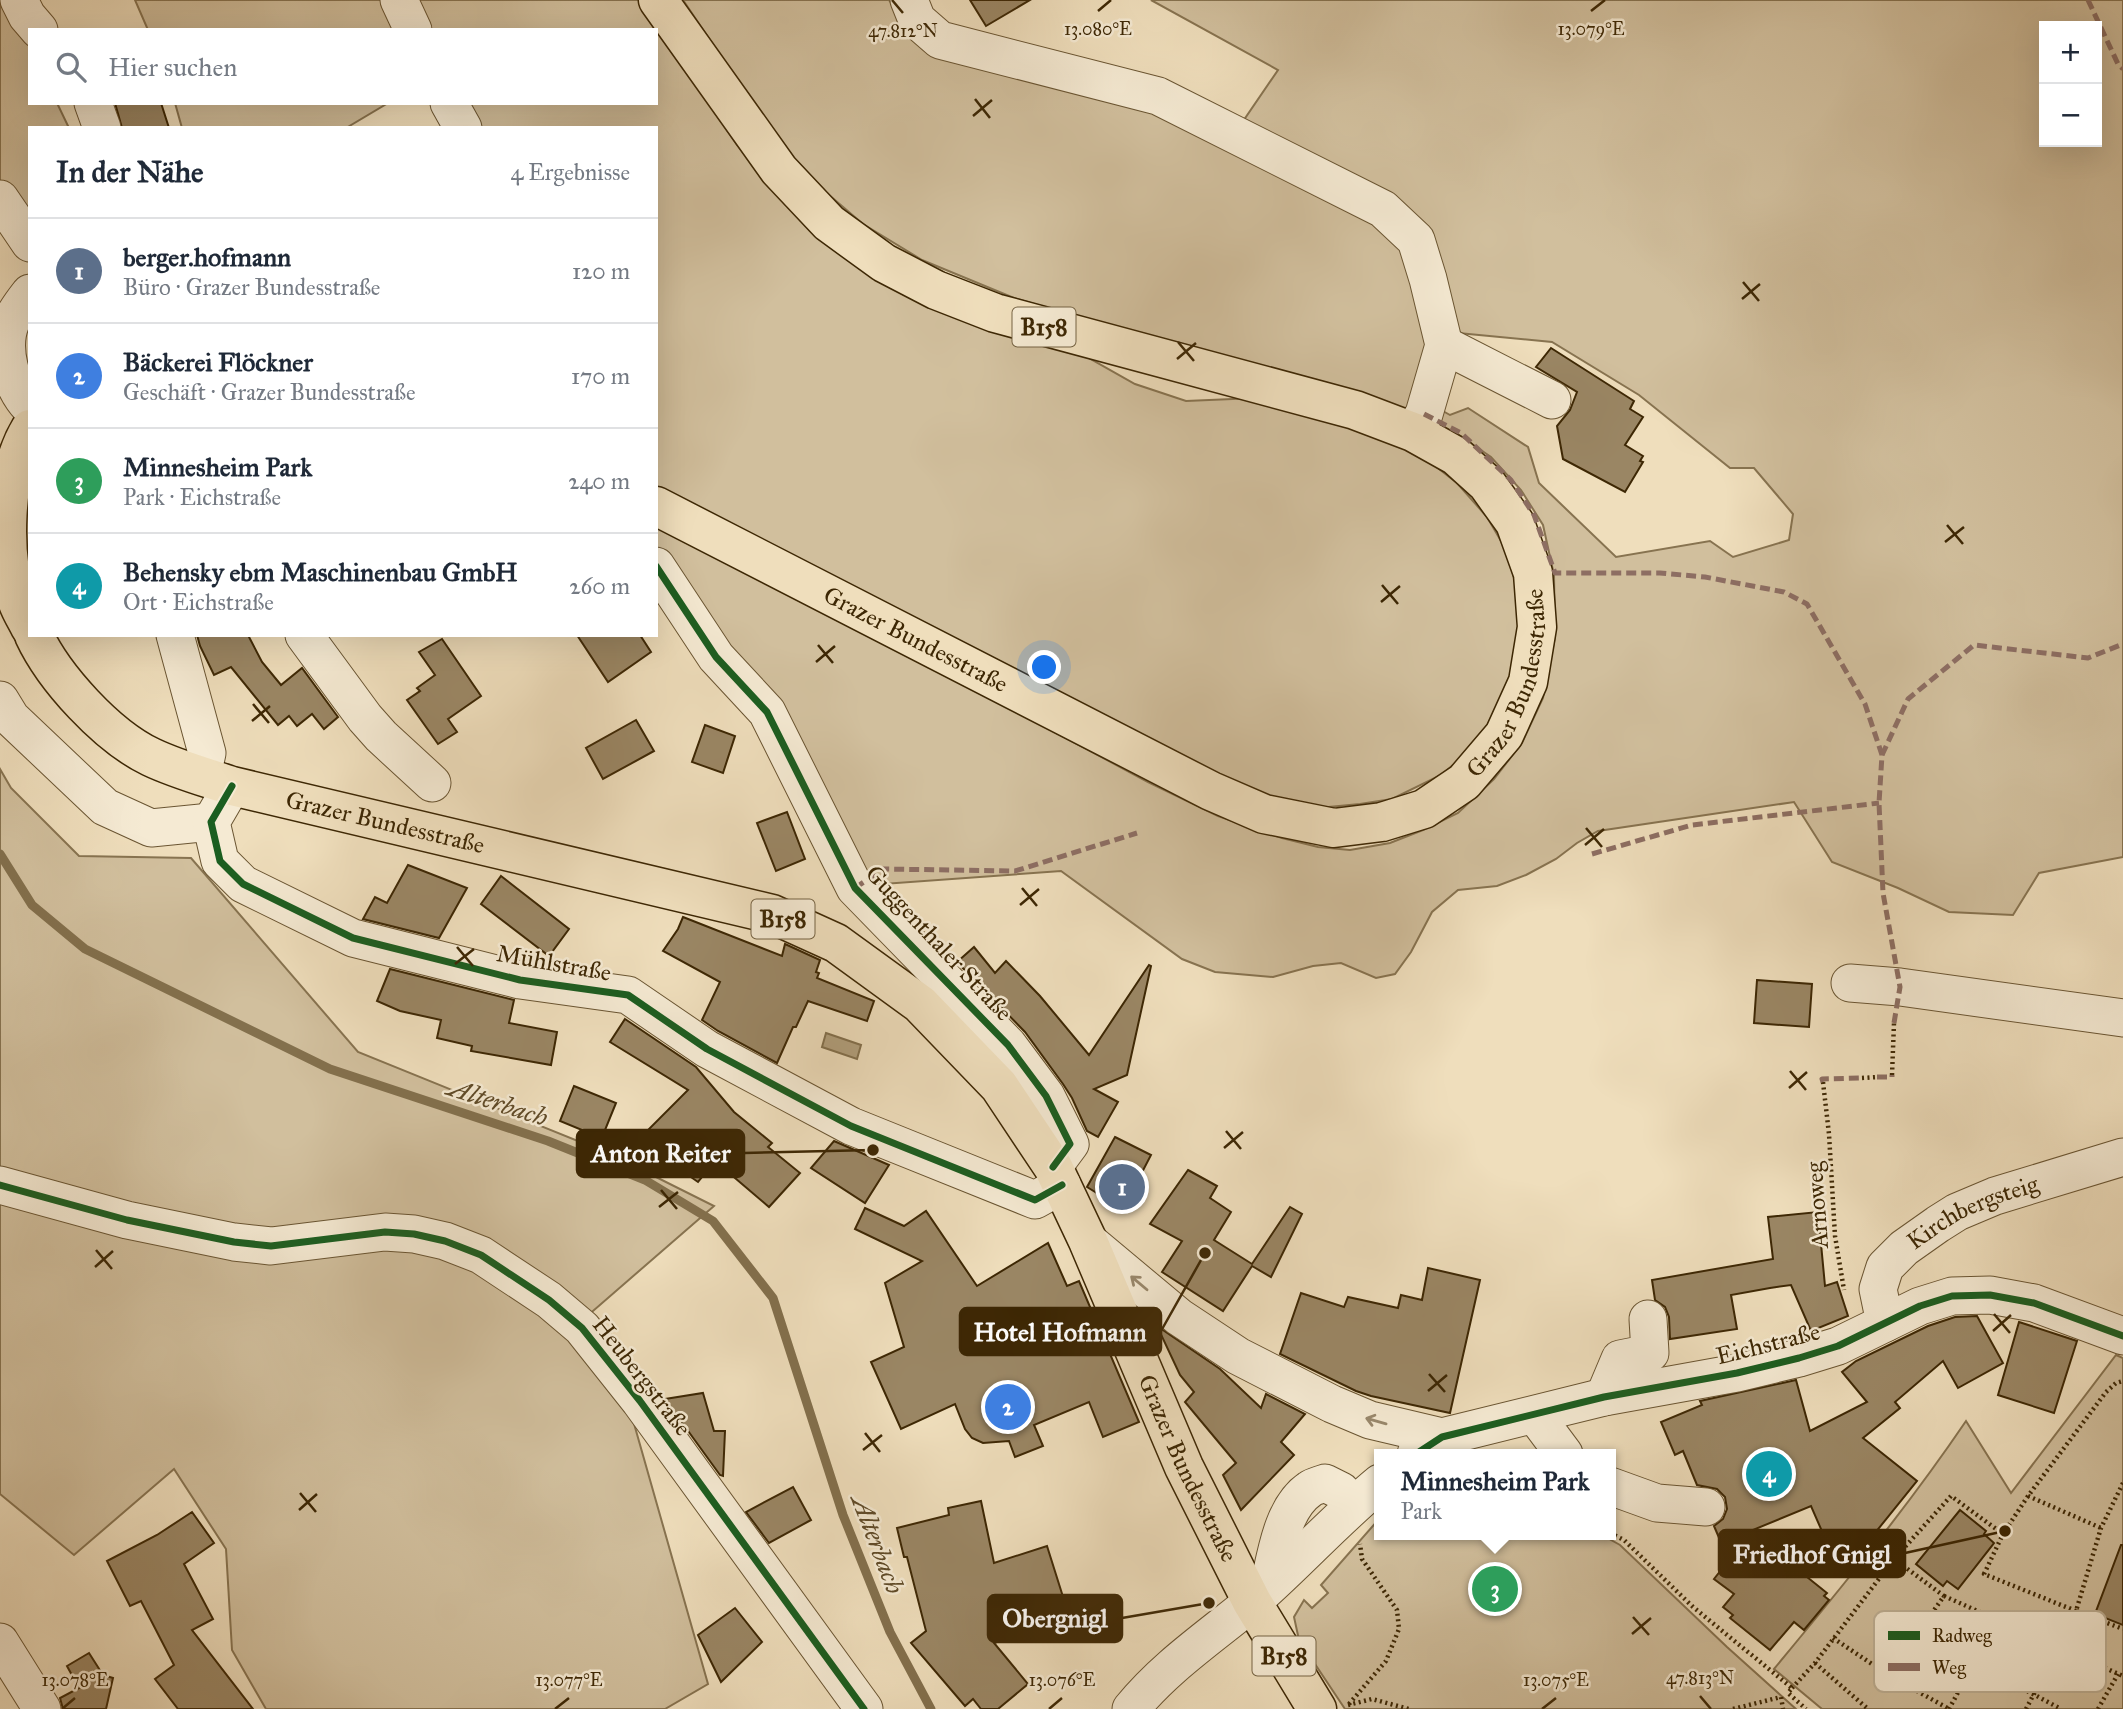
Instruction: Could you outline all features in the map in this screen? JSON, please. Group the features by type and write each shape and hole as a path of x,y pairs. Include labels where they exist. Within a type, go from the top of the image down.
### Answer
{"main road":[{"name":"Grazer Bundesstraße","path":"658,0 779,170 829,223 884,262 936,290 995,313 1355,410 1413,432 1456,456 1487,484 1515,523 1533,573 1537,627 1528,682 1504,735 1464,782 1424,809 1382,822 1334,828 1264,814 1211,791 658,507"},
{"path":"28,432 23,440 9,489 6,547 18,602 28,623"},
{"name":"Grazer Bundesstraße","path":"35,637 44,657 80,701 110,730 150,757 217,781 772,914 836,943 920,1004 999,1086 1057,1176 1088,1241 1184,1467 1260,1594"},
{"name":"B158","path":"1260,1594 1317,1709"}],"street":[{"path":"19,0 37,28"},
{"path":"399,0 412,28"},
{"path":"909,0 917,20 940,40 1158,96 1383,209 1416,240 1444,345 1424,414 1413,432"},
{"path":"94,105 101,126"},
{"path":"450,105 462,126"},
{"path":"0,200 28,240"},
{"path":"28,296 10,323 7,349 10,373 28,405"},
{"path":"1444,345 1552,400"},
{"name":"Guggenthaler Straße","path":"658,569 716,657 767,712 855,888 1008,1045 1046,1096 1070,1144 1057,1176"},
{"path":"0,700 11,718 105,807 151,828 211,822 217,781 177,637"},
{"path":"305,637 365,718 432,783"},
{"name":"Mühlstraße","path":"211,822 220,861 243,884 353,938 520,980 628,995 707,1049 851,1126 1035,1200 1057,1176"},
{"path":"1850,983 1900,987 2123,1018"},
{"name":"Kirchbergsteig","path":"1885,1323 1878,1289 1885,1266 1904,1248 1938,1224 1957,1212 1994,1196 2123,1157"},
{"name":"Heubergstraße","path":"0,1185 127,1220 259,1245 271,1246 385,1232 414,1234 445,1241 481,1255 549,1300 582,1328 610,1361 864,1709"},
{"name":"Eichstraße","path":"1088,1241 1179,1317 1238,1356 1332,1404 1429,1445 1604,1397 1737,1373 1799,1358 1838,1346 1937,1300 1952,1296 1990,1295 2034,1303 2123,1336"},
{"path":"1604,1397 1620,1359 1650,1353 1648,1319"},
{"path":"1535,1415 1560,1449"},
{"path":"1616,1488 1657,1503 1706,1507"},
{"path":"1131,1709 1184,1655 1260,1594 1366,1494"},
{"path":"0,1642 42,1709"}],"path":[{"path":"1892,1075 1894,1023"},
{"path":"1862,1078 1877,1077"},
{"path":"2123,1381 2116,1383 2106,1392 2028,1496 2003,1534 1984,1574 2076,1611 2101,1528 2123,1483"},
{"path":"1366,1494 1362,1559 1397,1610 1399,1629 1386,1661 1348,1705 1372,1699 1409,1709"},
{"path":"1733,1709 1788,1693 1815,1663 1894,1559 1951,1496 2003,1534"},
{"path":"2028,1496 2101,1528"},
{"path":"1616,1536 1693,1607 1792,1688"},
{"path":"1894,1559 1944,1596 1976,1611"},
{"path":"1934,1611 1944,1596"},
{"path":"2106,1622 2123,1629"},
{"path":"1833,1638 1874,1665"},
{"path":"1815,1663 1868,1709"},
{"path":"2098,1709 2120,1675"},
{"path":"1919,1692 1949,1709 1958,1692"},
{"path":"1788,1693 1806,1709"},
{"path":"2026,1709 2035,1693 2061,1709"},
{"path":"1781,1697 1783,1709"}],"shaded area":[{"path":"0,0 9,0 28,40 28,105 58,105 68,126 28,126 28,219 0,181"},
{"path":"135,0 640,0 737,145 810,231 1078,352 1135,384 1186,401 1256,398 1310,412 1421,455 1457,483 1487,517 1508,553 1518,595 1519,632 1510,683 1487,726 1459,760 1441,775 1392,799 1360,804 1318,808 1278,799 1232,784 796,562 658,488 658,126 472,126 459,105 658,105 658,28 147,28"},
{"path":"683,0 889,0 914,40 1239,127 1278,70 1151,0 2123,0 2123,857 2039,873 2013,915 1949,912 1832,862 1794,802 1598,831 1526,875 1497,886 1458,890 1432,912 1411,952 1395,974 1376,978 1341,963 1313,966 1273,977 1215,972 1182,959 1061,871 869,885 658,550 658,526 840,617 1148,782 1218,816 1318,847 1350,850 1390,843 1458,813 1494,779 1522,743 1543,698 1555,637 1554,575 1543,525 1521,490 1491,457 1457,434 1373,399 1014,298 922,260 863,224 822,189 777,140","holes":["1458,333 1552,342 1639,395 1730,468 1754,468 1793,514 1789,540 1733,557 1710,541 1616,557 1539,483 1528,447 1468,408 1450,415 1418,397"]},
{"path":"176,105 385,105 349,126 181,126"},
{"path":"0,769 11,788 79,856 191,858 358,1052 610,1154 714,1206 571,1330 627,1399 708,1684 665,1709 266,1709 232,1650 226,1549 174,1469 74,1555 0,1494"},
{"path":"826,1033 861,1045 857,1059 822,1047"},
{"path":"2116,1355 2123,1358 2123,1709 1822,1709 1774,1669 1897,1516 1966,1421 2011,1493"},
{"path":"1374,1525 1374,1540 1611,1540 1620,1545 1796,1709 1345,1709 1299,1640 1294,1617 1304,1600 1312,1608 1328,1593 1321,1585"}],"building":[{"path":"970,0 1030,0 986,26"},
{"path":"116,105 162,105 168,126 121,126"},
{"path":"1551,348 1634,401 1630,409 1643,417 1625,445 1643,456 1640,461 1643,462 1625,492 1563,459 1557,426 1570,410 1577,392 1536,367"},
{"path":"198,637 249,637 262,662 281,685 302,668 338,717 324,729 312,714 297,726 289,716 278,725 231,667 214,675"},
{"path":"578,637 641,637 651,652 608,682"},
{"path":"442,639 481,696 448,719 457,732 438,744 407,700 420,691 417,688 435,675 419,652"},
{"path":"636,720 654,751 603,779 586,748"},
{"path":"705,725 735,736 723,773 692,762"},
{"path":"787,812 805,859 776,871 757,823"},
{"path":"408,865 467,888 439,938 363,919 375,897 387,903"},
{"path":"501,876 569,929 549,956 481,904"},
{"path":"683,917 782,956 785,944 820,960 817,978 874,1001 867,1021 808,1001 777,1063 718,1031 702,1020 720,982 663,951"},
{"path":"974,947 995,973 1006,961 1040,996 1089,1055 1149,965 1151,966 1127,1075 1094,1089 1118,1102 1098,1137 1087,1131 1072,1098 1025,1032 957,962"},
{"path":"390,969 514,1000 509,1023 557,1032 551,1065 471,1051 472,1046 437,1038 441,1020 400,1011 377,1001"},
{"path":"1757,980 1812,984 1809,1027 1754,1023"},
{"path":"625,1019 696,1067 734,1112 772,1143 768,1147 800,1173 769,1207 715,1161 698,1182 638,1140 688,1090 610,1042"},
{"path":"574,1086 616,1103 603,1135 594,1135 560,1121"},
{"path":"1115,1137 1151,1155 1123,1209 1087,1187"},
{"path":"834,1141 889,1165 865,1203 811,1168"},
{"path":"1188,1170 1217,1186 1210,1198 1231,1212 1214,1240 1252,1264 1290,1207 1302,1214 1271,1277 1252,1266 1223,1311 1162,1272 1182,1241 1150,1224"},
{"path":"865,1208 904,1226 926,1211 977,1286 1048,1243 1067,1286 1079,1281 1139,1422 1103,1437 1089,1402 1034,1425 1043,1446 1015,1457 1009,1441 983,1443 972,1438 965,1429 955,1404 901,1429 871,1362 904,1347 885,1283 922,1261 855,1229"},
{"path":"1818,1212 1825,1286 1837,1282 1848,1316 1811,1331 1791,1285 1731,1295 1737,1329 1670,1339 1669,1317 1665,1307 1655,1300 1652,1280 1773,1259 1768,1217"},
{"path":"1428,1268 1480,1280 1450,1413 1356,1391 1280,1354 1301,1293 1344,1307 1348,1297 1398,1308 1401,1295 1422,1300"},
{"path":"1977,1316 2003,1363 1958,1388 1943,1361 1895,1402 1900,1408 1863,1438 1917,1481 1841,1575 1811,1506 1736,1537 1720,1540 1714,1526 1723,1519 1727,1509 1725,1497 1717,1489 1697,1485 1683,1451 1675,1455 1661,1422 1702,1405 1700,1401 1796,1380 1810,1431 1867,1402 1842,1372 1856,1361 1928,1326 1955,1317"},
{"path":"2019,1322 2077,1341 2054,1413 1998,1395"},
{"path":"1157,1326 1220,1369 1261,1408 1266,1394 1305,1414 1281,1442 1294,1455 1241,1510 1223,1475 1236,1463 1185,1402 1194,1392 1180,1375"},
{"path":"703,1393 714,1431 725,1431 723,1476 665,1399"},
{"path":"793,1487 811,1520 769,1543 746,1512"},
{"path":"981,1501 994,1563 1047,1546 1070,1619 994,1643 1028,1684 998,1709 981,1709 973,1699 965,1706 911,1643 926,1631 897,1528 949,1515 948,1508"},
{"path":"1960,1510 1986,1531 1984,1534 1994,1543 1958,1589 1947,1581 1943,1586 1916,1564"},
{"path":"192,1512 214,1543 184,1564 213,1619 192,1630 253,1709 178,1709 155,1679 174,1665 141,1601 130,1606 107,1561 157,1535"},
{"path":"1751,1532 1827,1593 1824,1596 1829,1600 1804,1630 1794,1622 1770,1650 1730,1618 1733,1615 1723,1607 1734,1594 1714,1579"},
{"path":"2123,1545 2123,1625 2106,1618 2106,1611 2096,1611"},
{"path":"735,1608 762,1642 721,1682 698,1635"},
{"path":"89,1653 103,1675 113,1678 106,1709 63,1709 60,1698 79,1688 67,1666"}],"waterway":[{"name":"Alterbach","path":"0,854 32,905 85,949 330,1069 548,1141 645,1180 713,1221 773,1298 843,1515 890,1632 931,1709"}],"marked path":[{"path":"2088,0 2118,64 2123,69"},
{"path":"1424,414 1461,433 1511,480 1534,515 1555,573 1660,573 1705,577 1784,592 1807,604 1865,704 1882,755 1879,803 1883,893 1900,987 1894,1023"},
{"path":"1882,755 1908,699 1974,645 2088,658 2123,644"},
{"path":"1592,854 1692,825 1879,803"},
{"path":"855,888 883,869 1015,871 1137,833"},
{"path":"1877,1077 1892,1075"},
{"path":"1823,1082 1822,1079 1862,1078"}],"cycle path":[{"path":"658,569 716,657 767,712 855,888 1008,1045 1046,1096 1070,1144 1053,1167"},
{"path":"232,786 211,822 220,861 243,884 353,938 520,980 628,995 707,1049 851,1126 1035,1200 1062,1185"},
{"path":"0,1185 127,1220 234,1242 271,1246 385,1232 414,1234 445,1241 481,1255 549,1300 582,1328 640,1401 864,1709"},
{"path":"1424,1449 1442,1437 1604,1397 1737,1373 1799,1358 1838,1346 1920,1306 1952,1296 1990,1295 2034,1303 2123,1336"}],"place":[{"name":"Anton Reiter","path":"873,1150"},
{"name":"berger.hofmann","path":"1122,1187"},
{"name":"Hotel Hofmann","path":"1205,1253"},
{"name":"Bäckerei Flöckner","path":"1008,1407"},
{"name":"Behensky ebm Maschinenbau GmbH","path":"1769,1474"},
{"name":"Friedhof Gnigl","path":"2005,1531"},
{"name":"Minnesheim Park","path":"1495,1589"},
{"name":"Obergnigl","path":"1209,1603"}]}
